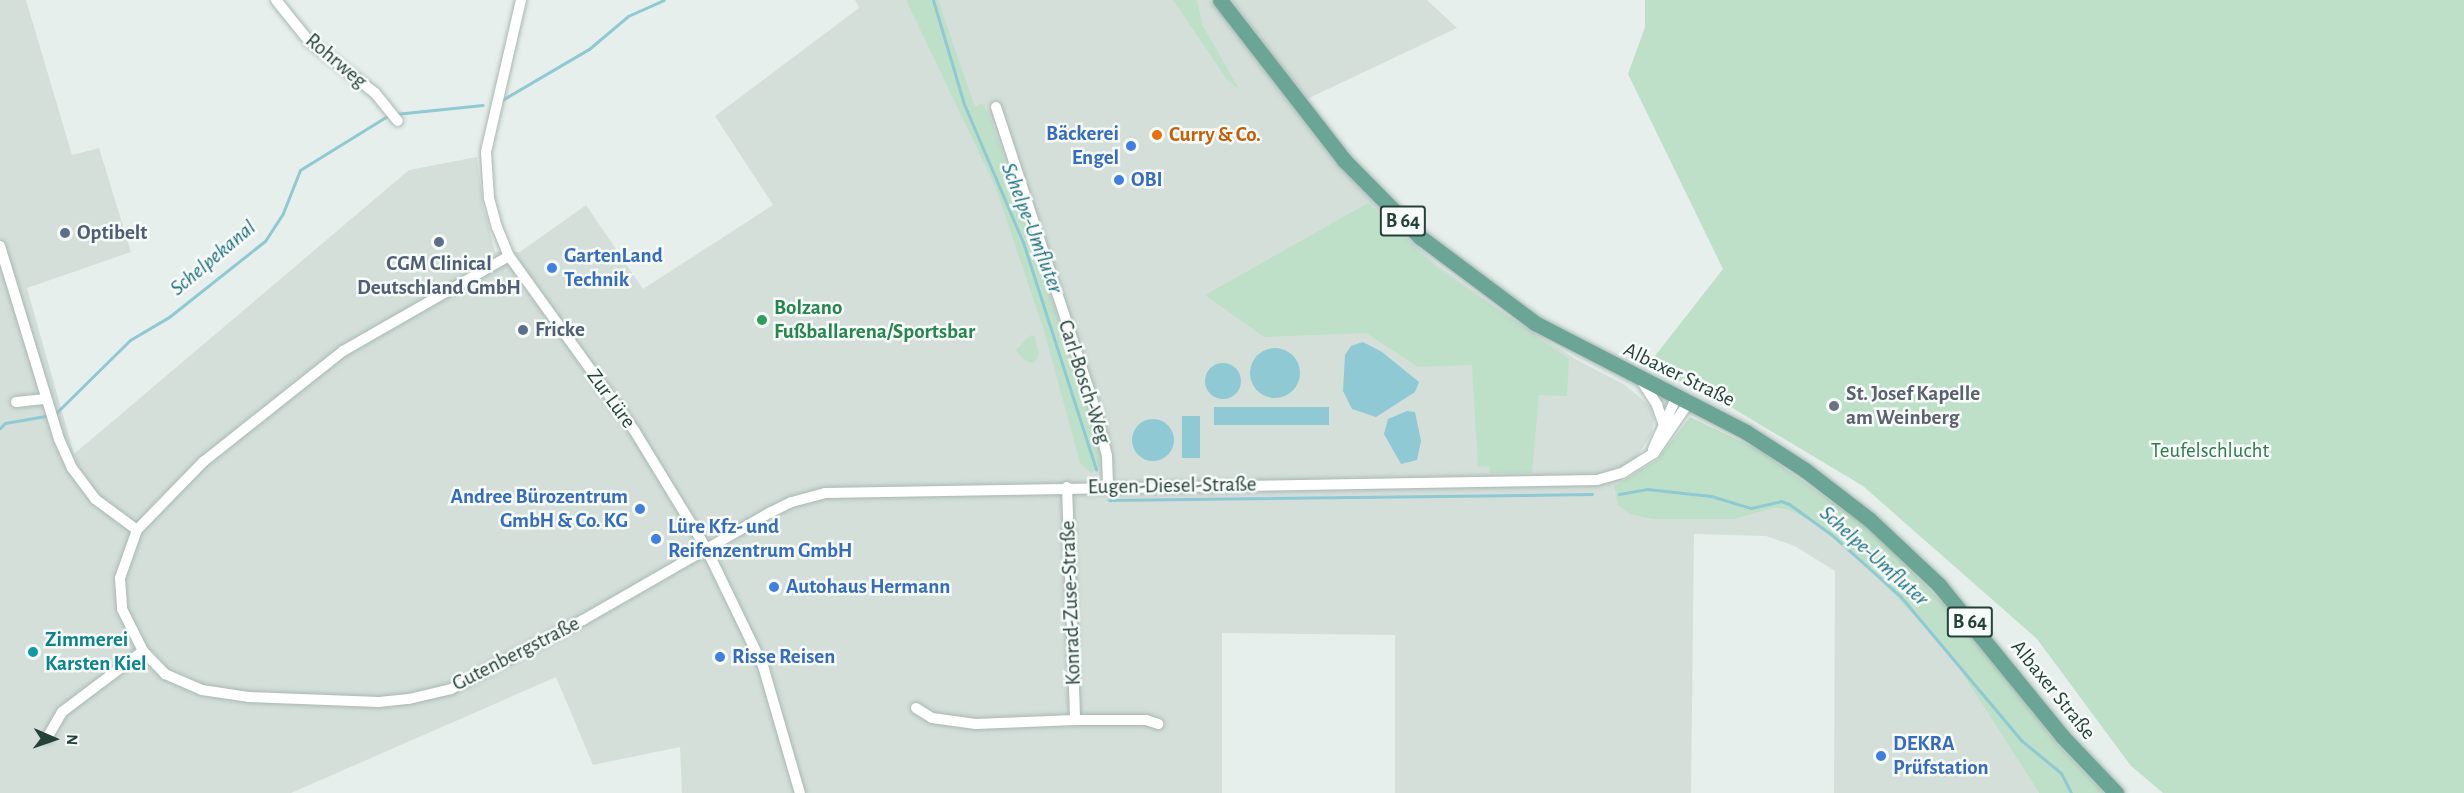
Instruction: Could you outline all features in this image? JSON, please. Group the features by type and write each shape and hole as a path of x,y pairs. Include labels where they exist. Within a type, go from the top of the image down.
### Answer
{"main road":[{"name":"Albaxer Straße","path":"1220,0 1344,160 1420,237 1525,317 1778,451 1870,520 1939,585 2062,736 2116,793"}],"street":[{"name":"Rohrweg","path":"276,0 309,41 375,93 398,121"},
{"name":"Zur Lüre","path":"521,0 486,152 489,198 509,256 634,430 706,548 763,666 800,793"},
{"name":"Carl-Bosch-Weg","path":"996,107 1097,414 1107,456 1108,486"},
{"path":"0,246 63,449 83,485 119,519 137,530"},
{"name":"Gutenbergstraße","path":"509,256 343,351 204,461 137,530 124,558 120,600 129,629 143,651 165,674 202,690 294,699 379,702 409,699 451,689 520,654 706,548"},
{"path":"1641,380 1658,405 1664,425"},
{"path":"16,402 46,399"},
{"path":"1647,459 1664,425 1683,399"},
{"name":"Eugen-Diesel-Straße","path":"706,548 792,502 825,493 1108,486 1597,480 1622,473 1647,459 1662,444 1683,399"},
{"name":"Konrad-Zuse-Straße","path":"1067,487 1075,720"},
{"path":"47,738 62,712 143,651"},
{"path":"916,708 932,718 976,724 1075,720 1146,720 1158,724"}],"shaded area":[{"path":"0,0 26,0 72,155 99,148 131,252 27,288 74,454 409,170 477,157 483,204 495,252 520,252 586,205 643,289 773,205 715,116 859,8 855,0 1210,0 1332,159 1400,231 1439,266 1507,315 1577,360 1625,385 1650,406 1654,420 1651,435 1614,492 1735,519 1773,508 1788,510 1811,521 1867,566 1949,653 2039,793 1834,793 1835,571 1795,546 1766,536 1694,534 1691,793 1395,793 1395,635 1222,633 1222,793 682,793 680,747 593,765 556,677 291,793 0,793"},
{"path":"1231,0 1427,0 1457,28 1307,99"}],"green space":[{"path":"906,0 938,0 975,107 982,103 990,116 1098,439 1100,467 1091,473 1080,463 1044,331 995,186"},
{"path":"1173,0 1197,0 1203,26 1239,89 1228,81"},
{"name":"Teufelschlucht","path":"1645,0 2464,0 2464,793 2163,793 2131,766 2037,639 1863,486 1724,403 1654,368 1657,363 1651,361 1723,269 1628,74 1645,27"},
{"path":"1368,203 1436,267 1569,359 1567,396 1539,395 1532,473 1490,473 1489,466 1478,467 1472,365 1418,367 1366,333 1264,337 1205,295"},
{"path":"1030,335 1035,337 1039,354 1034,364 1024,360 1016,350"},
{"path":"1690,417 1759,450 1874,532 1961,622 2058,745 2104,793 2039,793 1949,653 1867,566 1811,521 1788,510 1774,508 1735,519 1652,519 1630,514 1618,505 1614,486 1657,460"}],"water":[{"path":"1363,342 1382,352 1419,382 1415,392 1376,417 1352,409 1343,391 1345,355 1351,346"},
{"path":"1280,348 1293,355 1299,363 1299,383 1293,391 1285,397 1270,398 1257,391 1251,383 1250,368 1257,355 1265,349"},
{"path":"1223,363 1236,368 1241,381 1236,394 1223,399 1210,394 1205,381 1210,368"},
{"path":"1214,407 1329,407 1329,425 1214,425"},
{"path":"1407,411 1415,412 1421,441 1417,460 1401,464 1384,434 1388,419"},
{"path":"1182,416 1200,416 1200,458 1182,458"},
{"path":"1153,419 1168,425 1174,440 1168,455 1153,461 1138,455 1132,440 1138,425"}],"waterway":[{"name":"Schelpekanal","path":"502,100 589,49 628,16 664,0"},
{"name":"Schelpe-Umfluter","path":"933,0 964,104 1023,242 1096,470"},
{"name":"Schelpekanal","path":"395,114 483,105"},
{"name":"Schelpekanal","path":"56,413 130,340 169,317 265,241 283,213 300,170 389,115"},
{"name":"Schelpekanal","path":"0,428 5,423 45,416"},
{"name":"Schelpe-Umfluter","path":"1619,494 1647,489 1711,496 1751,508 1781,501 1789,504 1832,535 1901,597 2022,741 2061,773 2071,793"},
{"name":"Schelpe-Umfluter","path":"1109,500 1592,494"}],"place":[{"name":"Curry & Co.","path":"1157,135"},
{"name":"Bäckerei Engel","path":"1131,146"},
{"name":"OBI","path":"1119,180"},
{"name":"Optibelt","path":"65,233"},
{"name":"CGM Clinical Deutschland GmbH","path":"439,242"},
{"name":"GartenLand Technik","path":"552,268"},
{"name":"Bolzano Fußballarena/Sportsbar","path":"762,320"},
{"name":"Fricke","path":"523,330"},
{"name":"St. Josef Kapelle am Weinberg","path":"1834,406"},
{"name":"Andree Bürozentrum GmbH & Co. KG","path":"640,509"},
{"name":"Lüre Kfz- und Reifenzentrum GmbH","path":"656,539"},
{"name":"Autohaus Hermann","path":"774,587"},
{"name":"Zimmerei Karsten Kiel","path":"33,652"},
{"name":"Risse Reisen","path":"720,657"},
{"name":"DEKRA Prüfstation","path":"1881,756"}]}
